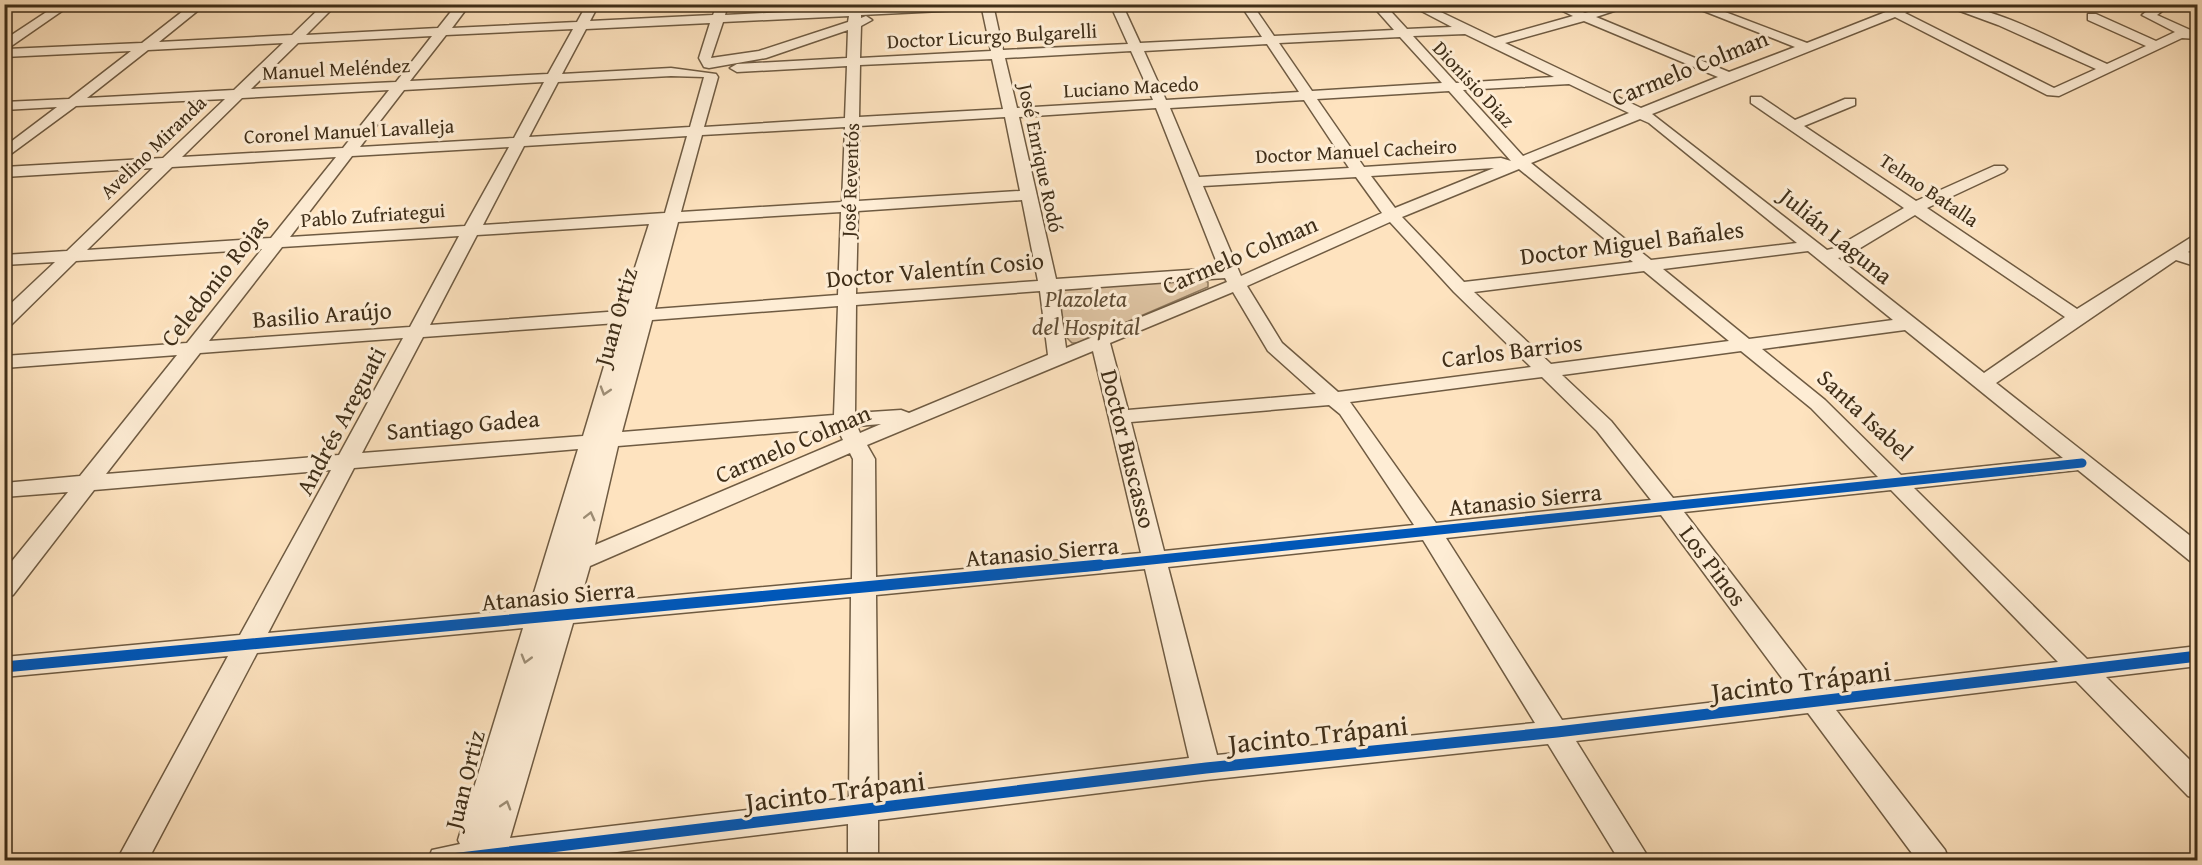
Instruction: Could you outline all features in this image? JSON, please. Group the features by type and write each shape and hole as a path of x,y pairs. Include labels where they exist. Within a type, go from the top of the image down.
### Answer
{"street":[{"path":"4,7 66,4"},
{"path":"4,46 66,4"},
{"path":"4,155 200,4"},
{"name":"Avelino Miranda","path":"4,321 331,4"},
{"name":"Celedonio Rojas","path":"4,588 464,4"},
{"name":"Andrés Areguati","path":"132,861 593,4"},
{"name":"Juan Ortiz","path":"480,858 473,840 552,573 599,441 707,70 705,58 722,4"},
{"path":"896,10 916,4 938,9"},
{"path":"4,53 854,14 1019,4"},
{"path":"1116,4 1162,105 1233,278 1275,346 1336,398 1429,530 1557,732 1635,861"},
{"name":"Los Pinos","path":"1246,4 1360,172 1392,215 1460,288 1604,426 1667,506 1934,861"},
{"name":"Dionisio Diaz","path":"1377,4 1401,34 1520,162"},
{"name":"Julián Laguna","path":"1414,4 1654,120 2198,555"},
{"path":"1554,4 1728,78 1798,123 1850,102"},
{"path":"1493,43 1629,4"},
{"path":"1692,4 1809,48"},
{"name":"Carmelo Colman","path":"552,573 859,451 925,414 1100,340 1233,278 1728,78 1918,4"},
{"path":"1947,4 2010,25 2106,69"},
{"path":"2164,4 2148,15 2193,36"},
{"name":"José Enrique Rodó","path":"987,5 1048,285 1058,357"},
{"path":"1896,13 2052,92 2059,92 2156,46 2193,36"},
{"path":"707,70 726,75 760,55 854,14"},
{"name":"José Reventós","path":"854,14 844,422 859,451"},
{"path":"2092,17 2156,46"},
{"name":"Doctor Licurgo Bulgarelli","path":"737,68 1466,30"},
{"path":"707,70 760,55"},
{"name":"Manuel Meléndez","path":"4,106 707,70"},
{"name":"Luciano Macedo","path":"688,132 1570,80"},
{"name":"Telmo Batalla","path":"1756,100 1798,123 2077,317"},
{"name":"Coronel Manuel Lavalleja","path":"4,172 688,132"},
{"name":"Doctor Manuel Cacheiro","path":"1194,182 1520,162"},
{"name":"Santa Isabel","path":"1520,162 1645,266 1818,404 2198,787"},
{"name":"Doctor Miguel Bañales","path":"1460,288 1645,266 1817,251 1841,252 1917,207 1999,169"},
{"path":"665,217 1029,195"},
{"name":"Pablo Zufriategui","path":"4,260 665,217"},
{"path":"1983,383 2077,317 2198,238"},
{"path":"2176,254 2198,261"},
{"name":"Doctor Valentín Cosio","path":"635,317 1048,285 1233,278"},
{"name":"Basilio Araújo","path":"4,362 635,317"},
{"name":"Carlos Barrios","path":"1120,417 1336,398 1747,347 1908,324"},
{"name":"Doctor Buscasso","path":"1100,340 1206,768"},
{"name":"Santiago Gadea","path":"4,490 925,414"},
{"name":"Juan Ortiz","path":"480,858 496,837 579,563 599,441"},
{"path":"859,451 865,588 863,861"},
{"name":"Atanasio Sierra","path":"4,667 1155,561 1429,530 2082,463"},
{"name":"Jacinto Trápani","path":"443,861 1206,768 1815,703 2198,656"}],"green space":[{"name":"Plazoleta del Hospital","path":"1198,279 1208,282 1208,287 1078,343 1072,343 1066,337 1057,292 1061,290"}],"cycle path":[{"path":"4,667 1155,560 2082,463"},
{"path":"443,860 1206,768 1557,732 2198,656"}]}
